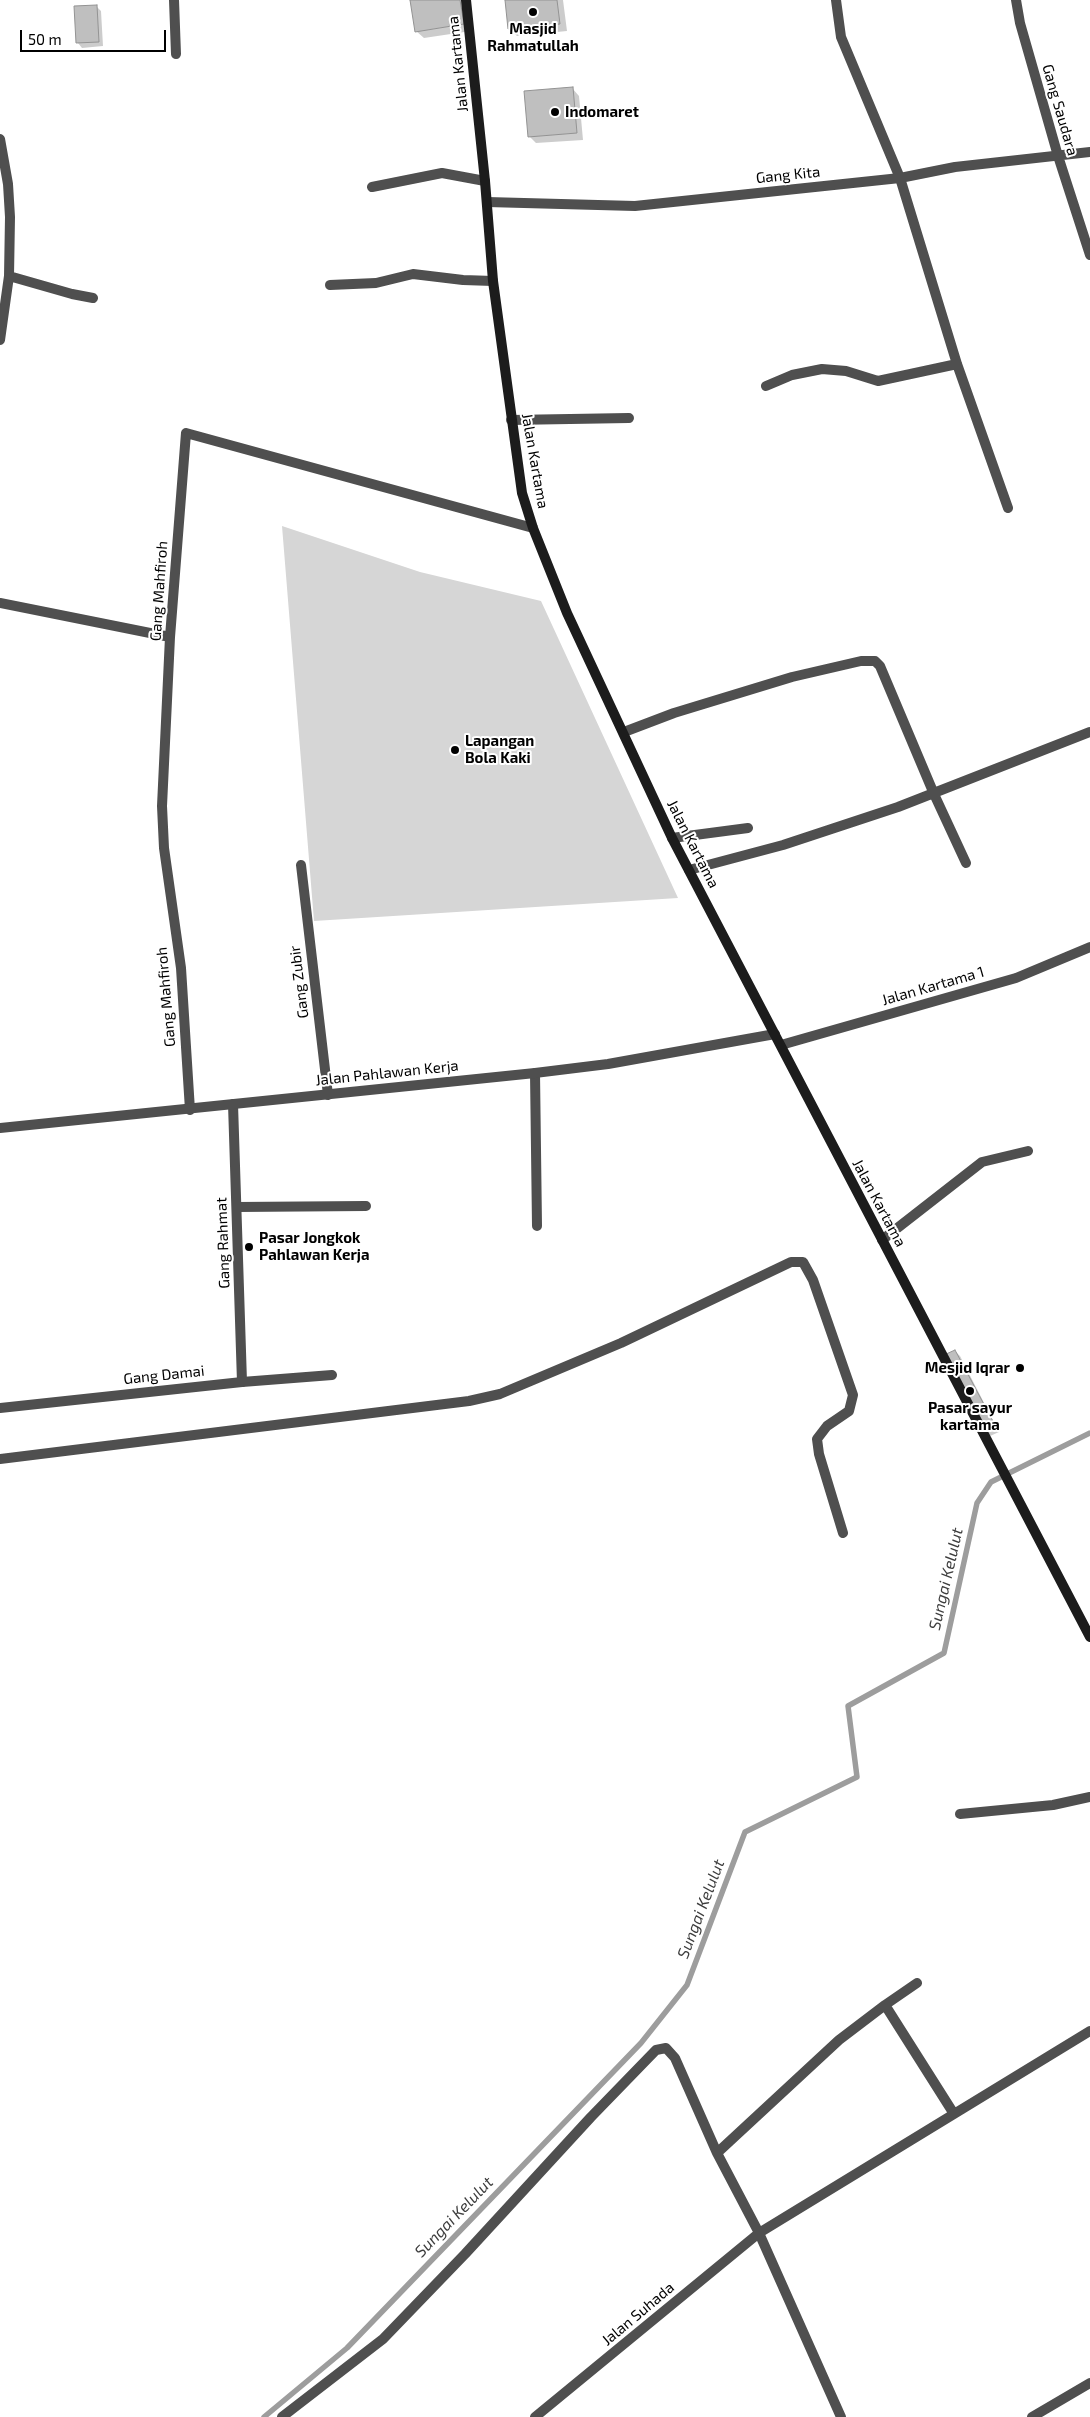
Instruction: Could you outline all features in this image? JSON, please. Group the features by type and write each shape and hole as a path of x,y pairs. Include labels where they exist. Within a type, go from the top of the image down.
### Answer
{"main road":[{"name":"Jalan Kartama","path":"466,0 485,181 493,281 522,494 533,528 568,613 672,838 782,1045 841,1164 1090,1637"}],"street":[{"path":"174,0 176,54"},
{"path":"836,0 840,37 900,178 956,364 1008,508"},
{"name":"Gang Saudara","path":"1016,0 1020,23 1058,156 1090,255"},
{"path":"0,139 10,209 9,276 0,340"},
{"name":"Gang Kita","path":"486,202 635,206 900,178 955,167 1090,152"},
{"path":"372,187 442,172 485,181"},
{"path":"330,285 376,283 413,274 463,280 493,281"},
{"path":"9,276 93,298"},
{"path":"766,386 792,375 822,369 846,371 865,379 878,381 956,364"},
{"path":"511,420 629,418"},
{"name":"Gang Mahfiroh","path":"190,1110 180,968 164,848 162,806 170,637 186,433 533,528"},
{"path":"0,603 170,637"},
{"path":"624,732 729,695 792,677 870,659 880,666 934,794 966,863"},
{"path":"690,870 783,845 934,794 1090,732"},
{"path":"672,838 748,828"},
{"name":"Gang Zubir","path":"301,866 328,1095"},
{"name":"Jalan Kartama 1","path":"782,1045 1016,978 1090,947"},
{"name":"Jalan Pahlawan Kerja","path":"0,1128 190,1110 535,1073 608,1064 775,1034"},
{"path":"535,1073 538,1226"},
{"name":"Gang Rahmat","path":"234,1104 242,1382"},
{"path":"882,1240 982,1162 1028,1151"},
{"path":"237,1208 366,1206"},
{"path":"0,1458 469,1401 500,1394 621,1343 790,1262 803,1262 813,1280 854,1395 849,1411 827,1426 817,1439 819,1454 843,1532"},
{"name":"Gang Damai","path":"0,1408 242,1382 332,1375"},
{"path":"960,1814 1053,1805 1090,1797"},
{"path":"717,2153 839,2040 917,1983"},
{"path":"885,2005 954,2114"},
{"name":"Jalan Suhada","path":"535,2417 759,2233 1090,2031"},
{"path":"282,2417 384,2339 465,2254 591,2116 656,2050 666,2048 675,2058 717,2153 759,2233 841,2417"},
{"path":"1032,2417 1090,2383"}],"shaded area":[{"name":"Lapangan Bola Kaki","path":"282,526 420,572 541,601 678,898 314,921"}],"building":[{"path":"410,0 460,0 464,24 415,32"},
{"name":"Masjid Rahmatullah","path":"505,0 557,0 560,24 508,29"},
{"path":"97,5 99,42 76,43 74,6"},
{"path":"573,87 577,133 528,137 524,91"},
{"name":"Pasar sayur kartama","path":"955,1350 996,1427 985,1432 944,1355"}],"waterway":[{"name":"Sungai Kelulut","path":"264,2417 347,2348 641,2043 687,1985 745,1832 857,1777 848,1706 944,1653 977,1503 991,1482 1090,1433"}],"place":[{"name":"Masjid Rahmatullah","path":"533,12"},
{"name":"Indomaret","path":"555,112"},
{"name":"Lapangan Bola Kaki","path":"455,750"},
{"name":"Pasar Jongkok Pahlawan Kerja","path":"249,1247"},
{"name":"Mesjid Iqrar","path":"1020,1368"},
{"name":"Pasar sayur kartama","path":"970,1391"}]}
